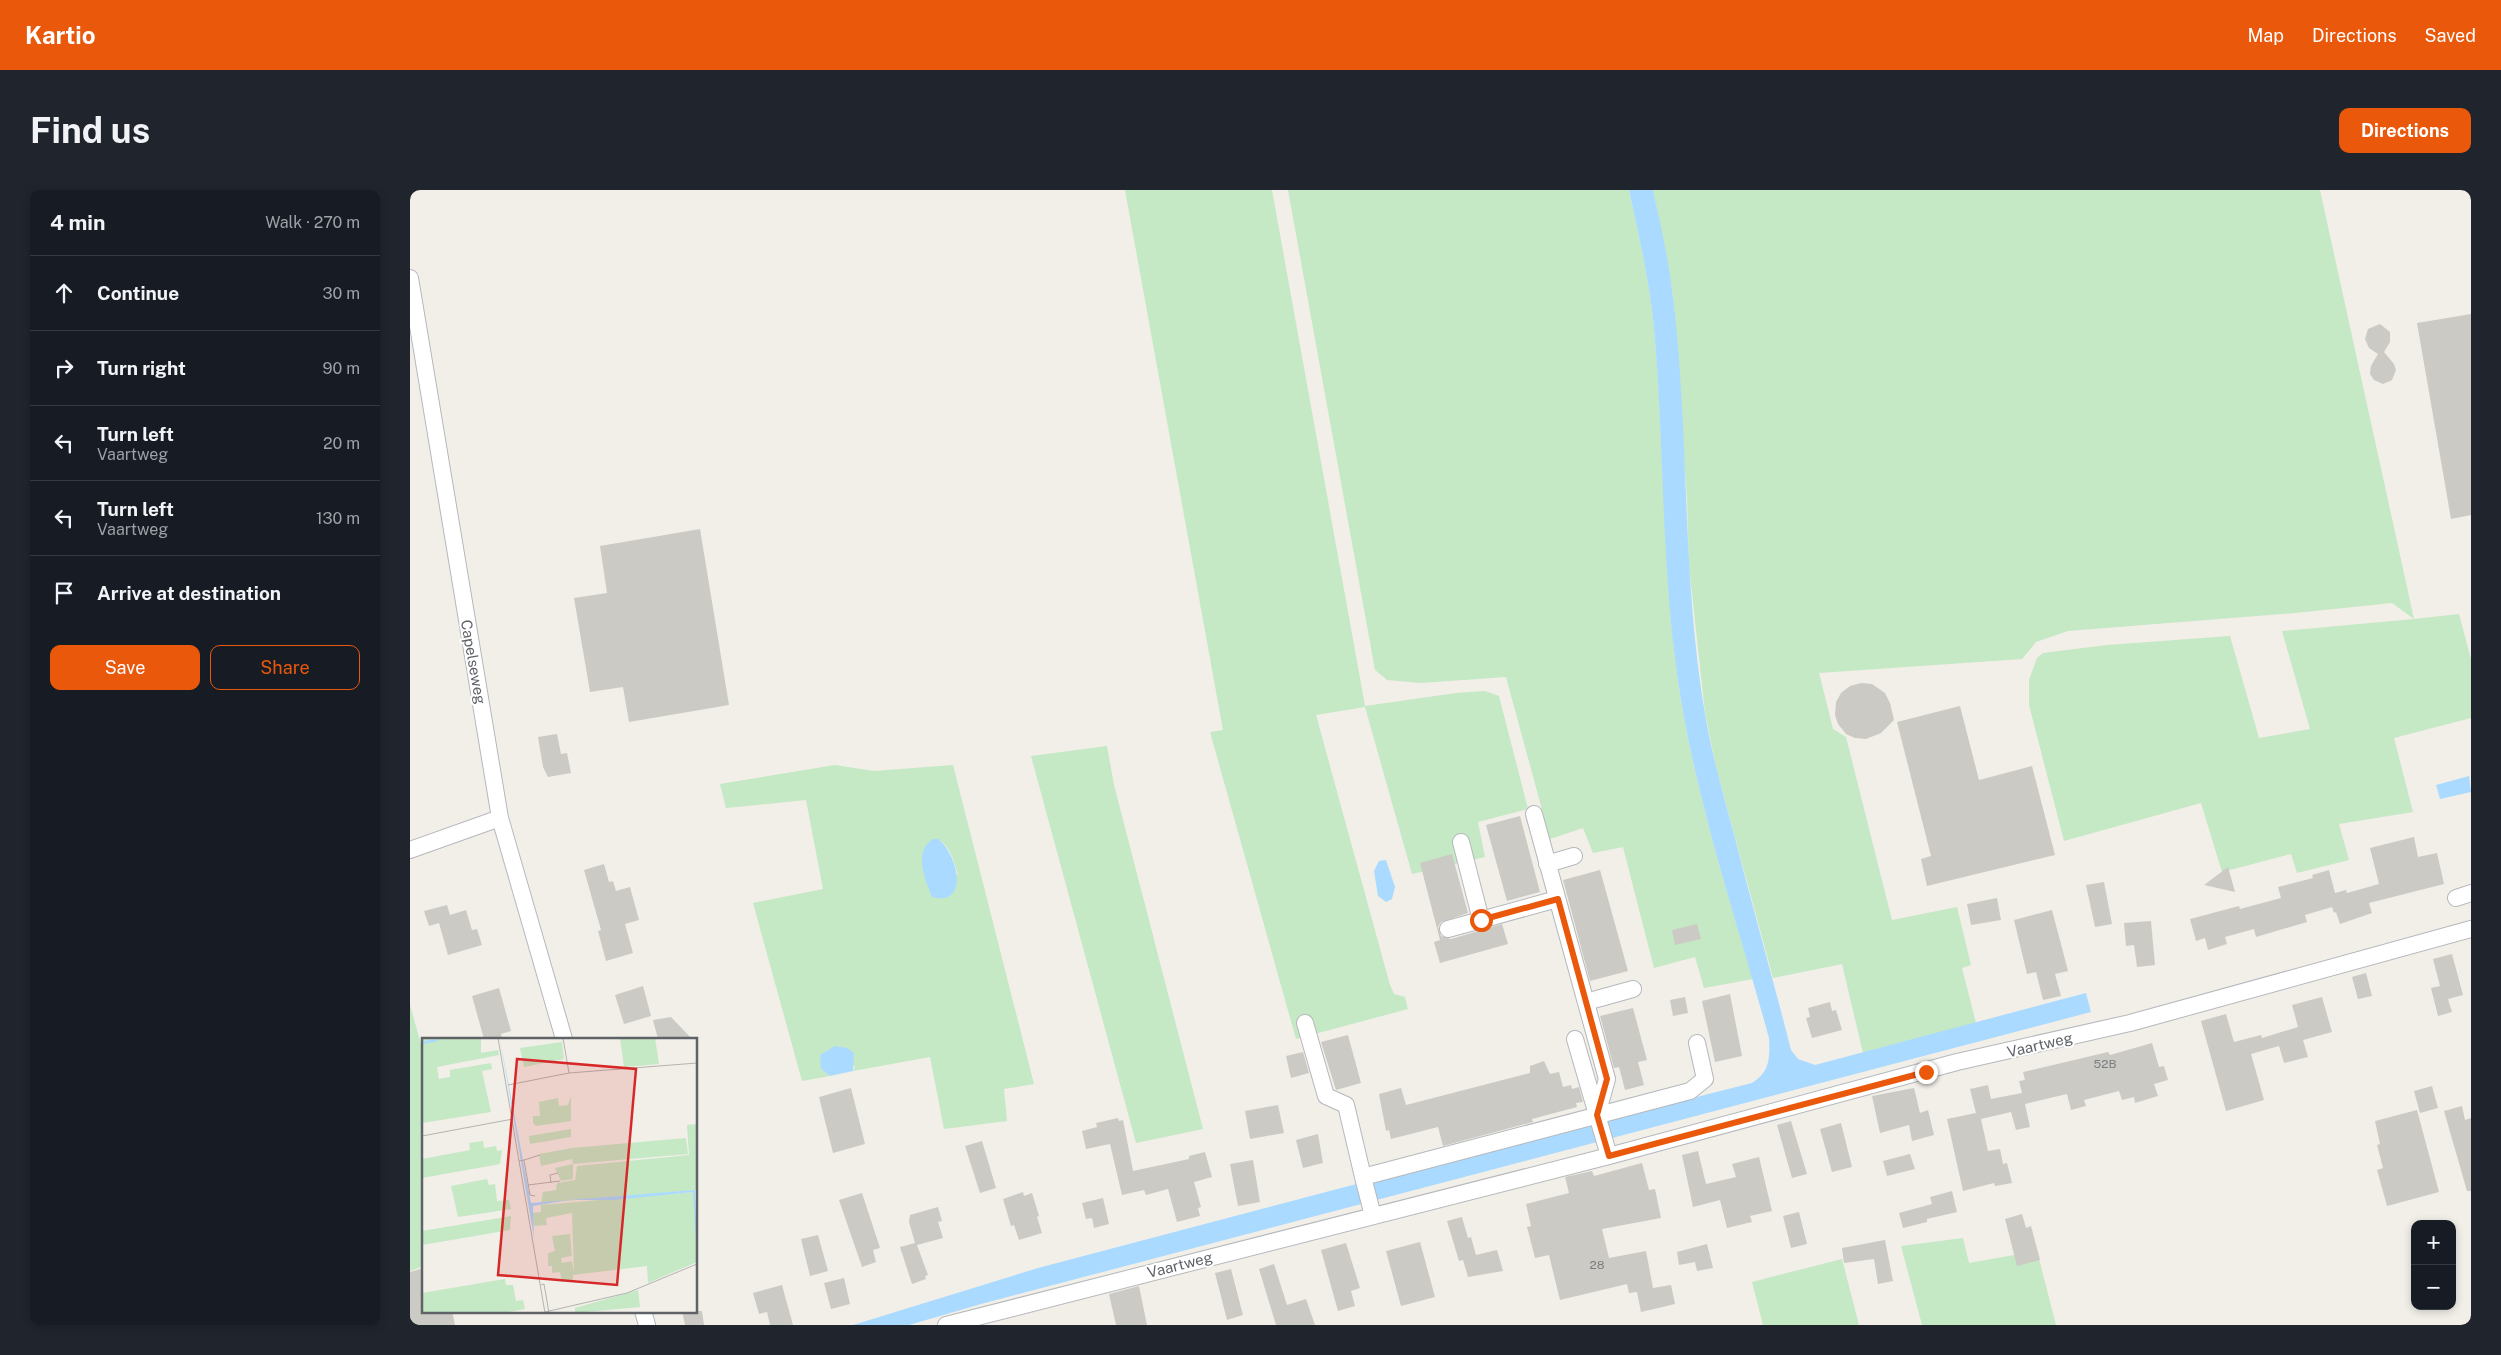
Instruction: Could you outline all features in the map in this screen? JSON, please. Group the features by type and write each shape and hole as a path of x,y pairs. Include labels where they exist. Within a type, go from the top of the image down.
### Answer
{"street":[{"name":"Capelseweg","path":"410,278 500,818 564,1038"},
{"path":"1534,814 1607,1079 1600,1127"},
{"path":"410,850 500,818"},
{"path":"1460,842 1481,920"},
{"path":"1547,864 1574,856"},
{"path":"1448,929 1558,899"},
{"name":"Vaartweg","path":"946,1325 988,1320 1371,1209 1609,1156 1957,1062 2130,1023 2471,929"},
{"path":"1586,1002 1632,989"},
{"path":"1305,1023 1326,1096 1346,1104 1371,1209"},
{"path":"1575,1039 1609,1156"},
{"path":"1364,1180 1600,1127 1690,1090 1705,1079 1697,1042"},
{"path":"643,1312 647,1325"}],"green space":[{"path":"1125,190 1272,190 1365,706 1456,693 1485,691 1499,696 1528,809 1478,822 1485,857 1412,874 1365,707 1316,715 1390,985 1394,994 1405,997 1408,1009 1296,1039 1210,732 1223,730"},
{"path":"1288,190 1629,190 1646,269 1653,317 1671,616 1681,699 1688,740 1707,820 1753,979 1704,988 1695,957 1654,968 1623,847 1593,853 1583,828 1550,839 1506,677 1421,683 1387,680 1375,670"},
{"path":"1653,190 2320,190 2414,619 2392,603 2295,613 2068,631 2036,642 2022,659 1819,673 1833,729 1846,737 1892,920 1957,907 1971,965 1962,968 1976,1023 1863,1053 1842,964 1773,978 1716,767 1705,713 1689,566 1687,499 1672,288"},
{"path":"2459,614 2471,659 2471,718 2394,738 2413,812 2339,824 2349,860 2297,873 2291,854 2222,872 2201,803 2064,841 2029,705 2029,680 2037,658 2043,653 2107,645 2230,636 2259,738 2310,729 2282,631"},
{"path":"1107,746 1114,785 1203,1129 1136,1143 1031,756"},
{"path":"835,765 874,771 953,765 1034,1084 1004,1089 1007,1121 944,1129 930,1057 853,1071 855,1066 821,1069 830,1076 802,1081 753,903 823,889 806,800 726,808 720,784","holes":["933,839 938,839 949,851 958,876"]},
{"path":"410,1005 422,1048 422,1267 410,1271"},
{"path":"1963,1238 1969,1263 2037,1251 2056,1325 1922,1325 1901,1246"},
{"path":"1842,1259 1859,1325 1763,1325 1752,1282"}],"water":[{"path":"1629,190 1653,190 1666,252 1678,342 1692,608 1705,714 1718,776 1791,1050 1798,1059 1815,1065 2086,993 2091,1012 981,1304 909,1325 853,1325 1038,1268 1421,1167 1752,1083 1766,1069 1769,1058 1769,1038 1715,850 1682,707 1670,617 1657,360 1653,318 1646,270"},
{"path":"2469,776 2471,792 2440,799 2436,785"},
{"path":"933,839 938,839 945,846 951,856 957,877 956,887 952,894 944,898 932,897 922,866 923,851"},
{"path":"1386,860 1395,887 1392,899 1386,902 1378,896 1374,871 1379,861"},
{"path":"835,1046 847,1048 854,1053 853,1071 830,1076 821,1069 820,1055"}],"building":[{"path":"2471,314 2471,515 2451,519 2417,323"},
{"path":"2380,324 2390,332 2390,342 2384,352 2394,364 2396,370 2392,380 2383,384 2374,380 2370,374 2371,366 2378,354 2369,348 2365,339 2368,329"},
{"path":"700,529 729,705 629,722 623,687 590,692 574,598 607,593 600,546"},
{"path":"1861,683 1872,684 1885,693 1890,703 1894,720 1881,733 1866,739 1855,738 1846,734 1838,724 1835,715 1836,702 1841,693 1850,686"},
{"path":"1960,706 1979,780 2032,766 2055,855 1927,886 1921,859 1931,856 1897,722"},
{"path":"557,734 561,754 567,753 571,773 548,777 543,767 538,737"},
{"path":"1520,816 1540,892 1507,901 1486,825"},
{"path":"2414,837 2418,857 2437,853 2444,884 2369,903 2372,913 2340,924 2332,907 2305,915 2307,922 2256,937 2254,929 2225,937 2227,944 2208,950 2205,938 2196,941 2190,919 2239,906 2240,909 2281,898 2278,887 2313,878 2312,875 2329,870 2335,893 2346,890 2347,893 2379,884 2370,848"},
{"path":"1452,854 1468,913 1441,922 1438,927 1441,936 1451,939 1502,924 1508,944 1440,963 1434,942 1440,940 1420,863"},
{"path":"604,864 609,882 613,881 616,891 630,887 639,920 625,924 633,953 606,961 598,931 601,930 584,870"},
{"path":"2228,867 2235,892 2204,885"},
{"path":"1600,870 1628,971 1590,981 1563,880"},
{"path":"2104,882 2112,924 2095,927 2086,885"},
{"path":"1997,898 2001,920 1971,925 1967,904"},
{"path":"447,905 450,915 466,910 472,930 477,929 482,945 448,955 439,923 429,926 424,911"},
{"path":"2052,910 2068,971 2055,974 2061,996 2043,1000 2036,972 2027,974 2014,920"},
{"path":"2151,921 2155,965 2137,967 2134,945 2126,946 2124,923"},
{"path":"1697,924 1701,939 1675,945 1672,930"},
{"path":"2452,954 2463,995 2448,999 2452,1012 2438,1016 2431,988 2440,986 2433,959"},
{"path":"2366,973 2372,996 2358,999 2352,977"},
{"path":"643,986 651,1016 624,1024 615,995"},
{"path":"499,988 511,1031 501,1034 502,1038 484,1038 472,996"},
{"path":"1730,994 1742,1056 1715,1062 1702,1001"},
{"path":"1685,997 1688,1013 1673,1016 1670,1000"},
{"path":"2322,997 2332,1032 2303,1040 2308,1057 2284,1063 2279,1046 2251,1054 2264,1100 2226,1111 2201,1021 2226,1014 2234,1042 2261,1035 2262,1038 2298,1027 2292,1005"},
{"path":"1830,1002 1832,1011 1836,1010 1842,1030 1812,1038 1806,1018 1810,1017 1808,1008"},
{"path":"1633,1008 1647,1060 1638,1062 1644,1085 1625,1090 1619,1067 1614,1068 1600,1016"},
{"path":"671,1017 691,1038 658,1038 653,1020"},
{"path":"1348,1035 1361,1083 1336,1090 1321,1042"},
{"path":"2152,1043 2159,1067 2164,1066 2168,1080 2154,1084 2158,1096 2135,1103 2134,1097 2122,1100 2119,1091 2084,1100 2086,1106 2071,1110 2067,1094 2025,1104 2030,1127 2016,1130 2011,1112 1981,1119 1988,1151 2000,1149 2003,1164 2007,1163 2012,1183 1995,1186 1994,1183 1963,1191 1947,1119 1976,1113 1970,1089 1988,1085 1991,1099 2022,1093 2019,1081 2025,1080 2023,1072 2108,1052 2110,1055"},
{"path":"1303,1052 1309,1073 1291,1078 1286,1056"},
{"path":"1544,1061 1550,1074 1559,1072 1563,1087 1571,1085 1572,1089 1579,1087 1583,1102 1576,1103 1577,1107 1532,1119 1533,1122 1443,1146 1438,1127 1391,1139 1389,1130 1386,1131 1379,1094 1401,1088 1406,1105 1530,1073 1530,1066"},
{"path":"2432,1086 2438,1108 2420,1113 2414,1091"},
{"path":"851,1088 865,1144 833,1153 819,1097"},
{"path":"1914,1088 1920,1113 1928,1110 1934,1135 1912,1141 1909,1125 1880,1133 1872,1096"},
{"path":"1278,1105 1284,1133 1250,1139 1245,1111"},
{"path":"2462,1106 2465,1120 2471,1118 2471,1191 2467,1191 2444,1111"},
{"path":"2417,1110 2439,1192 2387,1206 2377,1170 2383,1168 2377,1145 2380,1144 2375,1121"},
{"path":"1118,1118 1119,1121 1123,1120 1133,1171 1189,1159 1189,1156 1205,1152 1212,1177 1194,1182 1201,1207 1198,1208 1200,1216 1177,1222 1168,1189 1146,1195 1144,1190 1122,1195 1110,1144 1086,1149 1082,1131 1097,1127 1096,1123"},
{"path":"1791,1121 1807,1174 1792,1178 1777,1125"},
{"path":"1841,1123 1852,1167 1832,1172 1820,1129"},
{"path":"1318,1134 1323,1163 1303,1168 1296,1140"},
{"path":"982,1141 996,1188 980,1193 965,1146"},
{"path":"1698,1151 1706,1184 1736,1177 1732,1164 1759,1157 1772,1211 1750,1216 1752,1222 1727,1228 1720,1200 1693,1207 1682,1155"},
{"path":"1910,1154 1915,1169 1887,1176 1883,1161"},
{"path":"1253,1160 1260,1202 1238,1206 1230,1164"},
{"path":"1642,1163 1649,1190 1655,1189 1661,1218 1602,1229 1609,1258 1646,1251 1653,1288 1671,1285 1675,1304 1641,1312 1637,1292 1629,1293 1627,1284 1560,1300 1549,1255 1535,1258 1527,1227 1531,1226 1526,1204 1569,1193 1565,1177 1592,1171 1594,1176"},
{"path":"1952,1191 1957,1212 1927,1219 1927,1222 1903,1228 1899,1213 1932,1204 1930,1197"},
{"path":"1023,1192 1024,1196 1032,1193 1042,1233 1019,1240 1014,1225 1011,1226 1003,1199"},
{"path":"862,1193 880,1248 873,1250 876,1262 862,1267 839,1200"},
{"path":"1103,1198 1109,1224 1094,1228 1092,1218 1086,1219 1082,1203"},
{"path":"938,1207 942,1221 938,1222 943,1238 917,1245 928,1275 925,1276 926,1279 912,1284 900,1247 915,1243 909,1222 910,1215"},
{"path":"1799,1212 1807,1244 1791,1248 1783,1216"},
{"path":"2022,1214 2026,1228 2031,1226 2040,1260 2017,1266 2005,1219"},
{"path":"1462,1217 1468,1238 1471,1237 1476,1255 1497,1250 1503,1271 1468,1277 1463,1260 1459,1261 1447,1221"},
{"path":"818,1235 828,1271 810,1276 801,1239"},
{"path":"1885,1240 1893,1281 1878,1284 1874,1259 1844,1263 1842,1248"},
{"path":"1420,1242 1435,1297 1401,1306 1386,1251"},
{"path":"1346,1243 1360,1288 1351,1291 1355,1306 1338,1311 1321,1250"},
{"path":"1707,1244 1713,1268 1697,1271 1695,1262 1679,1265 1677,1252"},
{"path":"1274,1264 1287,1305 1306,1299 1315,1325 1276,1325 1259,1269"},
{"path":"422,1269 422,1312 452,1312 455,1325 410,1325 410,1272"},
{"path":"1231,1269 1243,1315 1227,1320 1215,1273"},
{"path":"844,1278 850,1304 831,1309 824,1283"},
{"path":"782,1285 793,1325 770,1325 767,1312 759,1314 753,1293"},
{"path":"1139,1286 1147,1325 1116,1325 1109,1294"},
{"path":"702,1311 704,1325 685,1325 682,1312"}],"route":[{"path":"1481,920 1558,899 1607,1079 1597,1115 1609,1156 1926,1072"}]}
